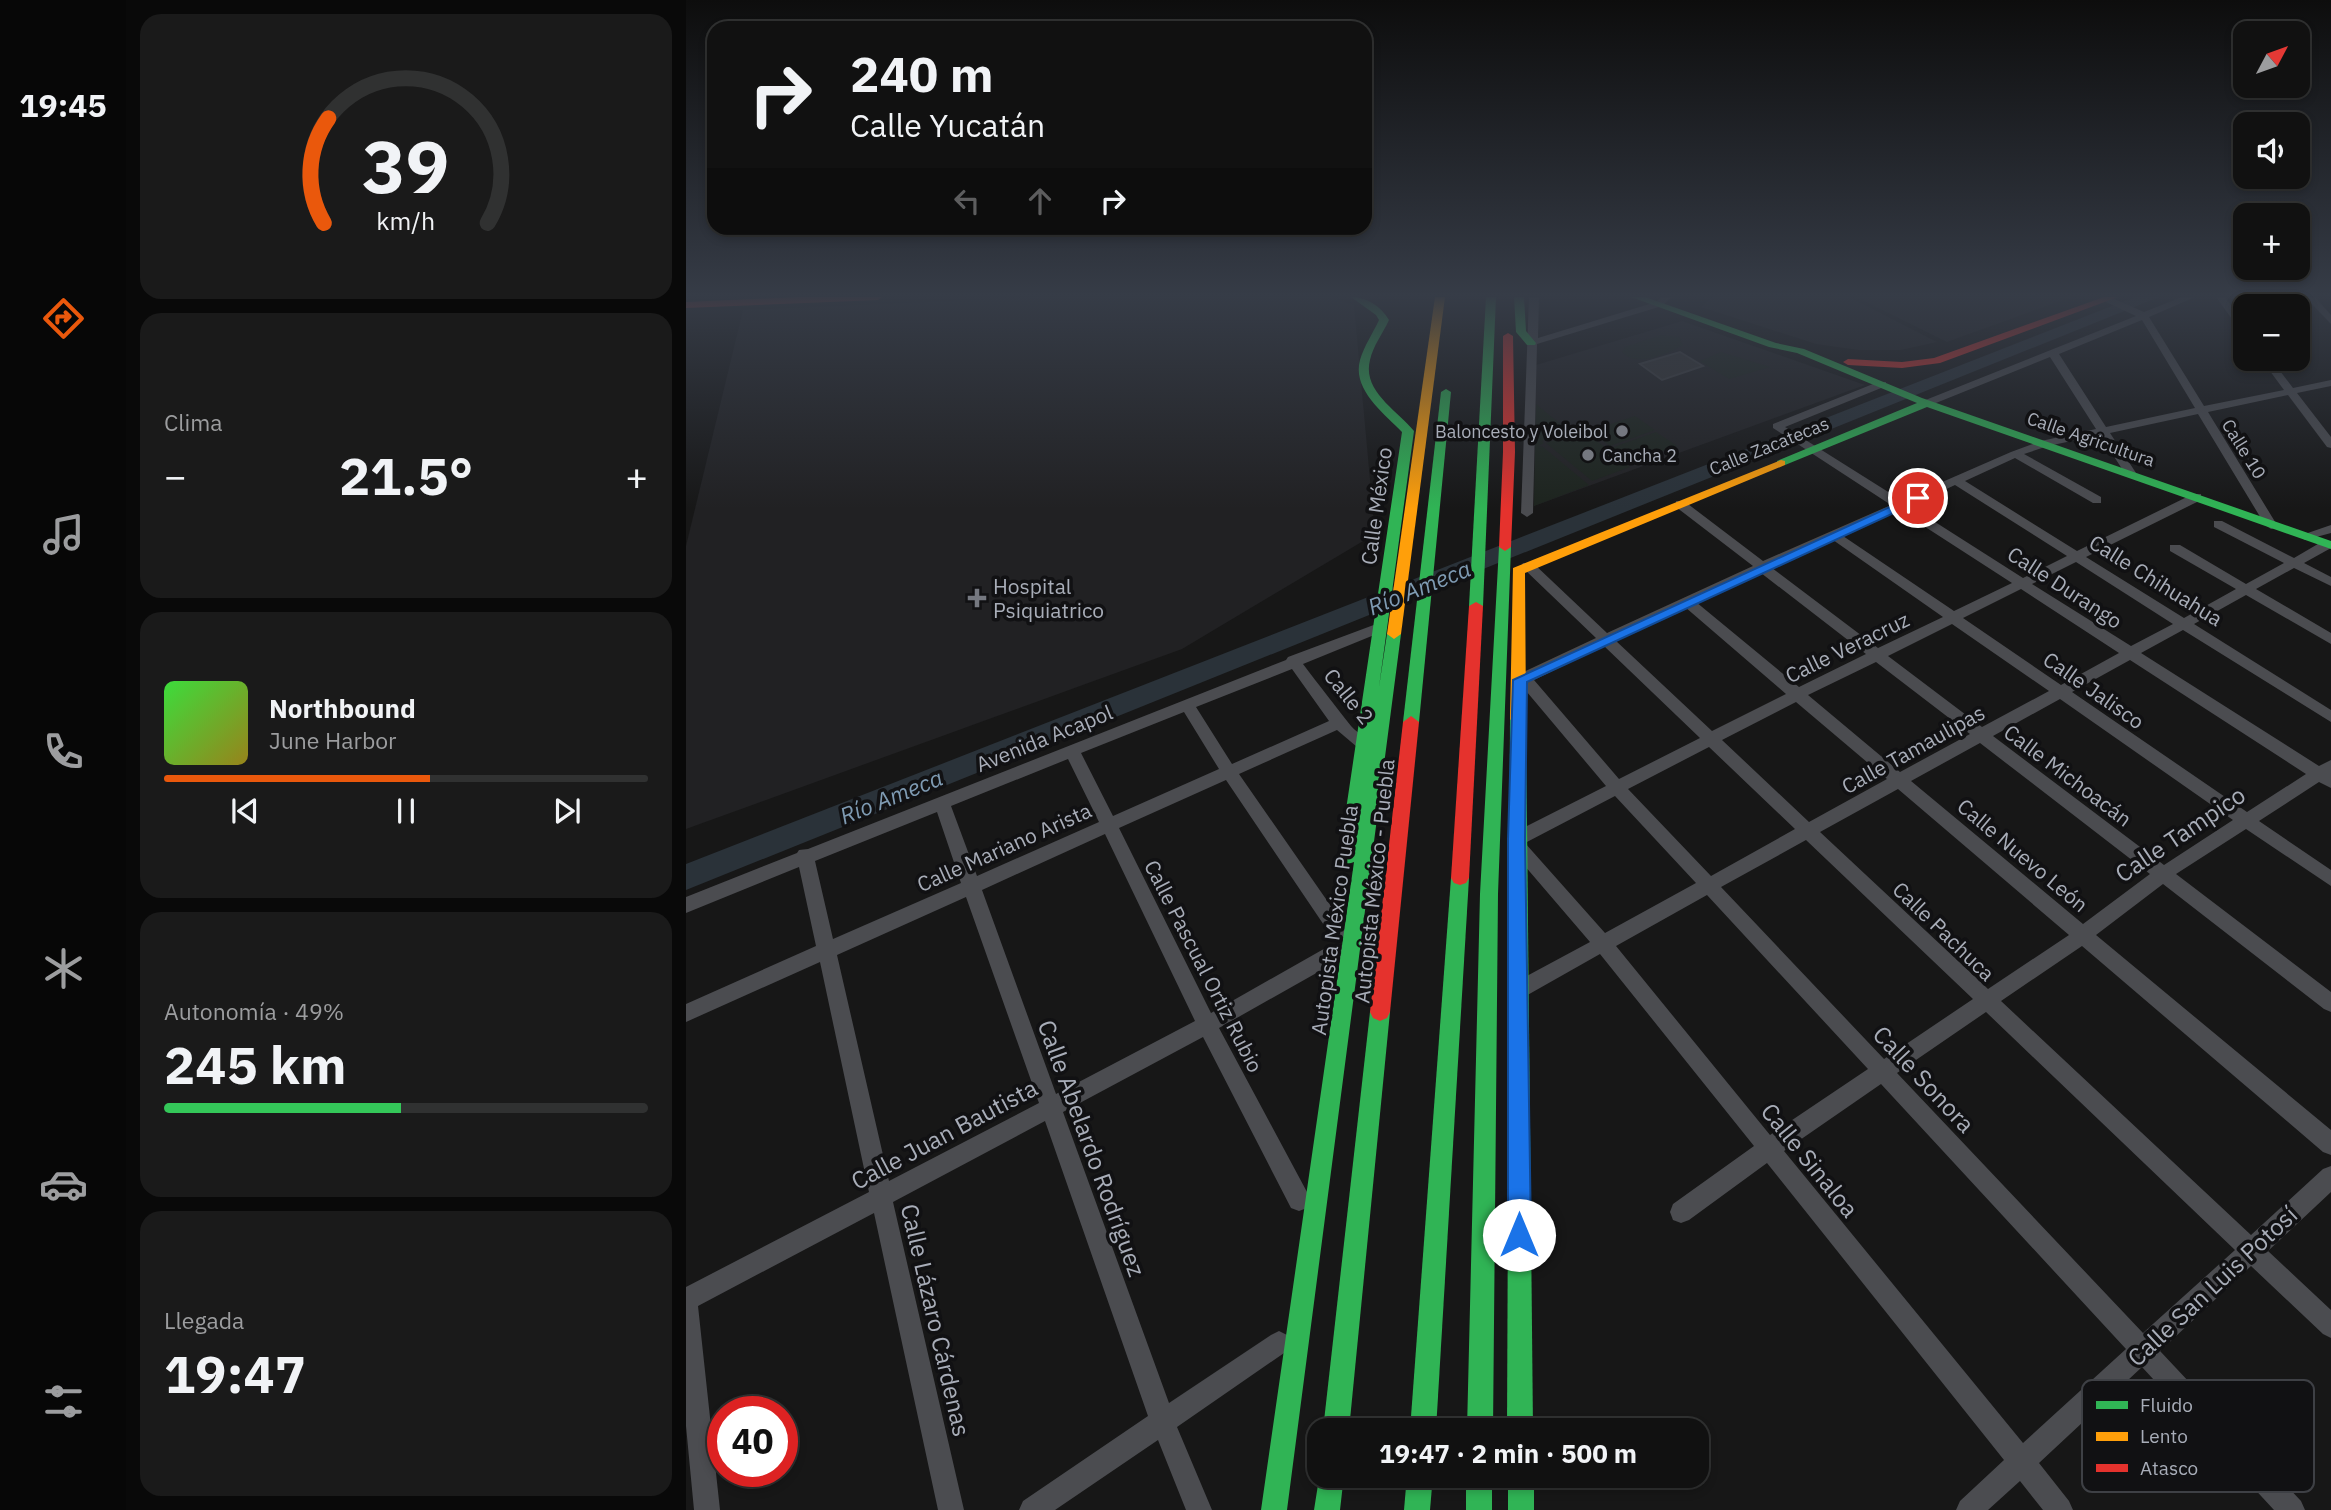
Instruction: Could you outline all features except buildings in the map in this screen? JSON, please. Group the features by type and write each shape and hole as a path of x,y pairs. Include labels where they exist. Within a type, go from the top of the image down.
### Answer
{"main road":[{"name":"Calle México","path":"1363,367 1364,384 1378,401 1398,415 1408,431 1396,568"},
{"name":"Autopista México Puebla","path":"1298,1207 1337,942 1362,745 1374,670 1396,568 1429,367"},
{"path":"1424,1418 1476,647 1488,367"},
{"path":"1480,1418 1489,894 1504,527 1517,367"},
{"name":"Calle Agricultura","path":"1841,367 1922,401 2272,525 2305,536 2330,539"},
{"path":"1888,386 1900,367"},
{"name":"Autopista México - Puebla","path":"1337,1418 1448,375"},
{"name":"Calle Zacatecas","path":"1523,569 1922,401"},
{"path":"1520,1418 1517,842 1523,569"},
{"name":"Autopista México Puebla","path":"1274,1510 1378,752 1385,626"},
{"path":"1489,894 1518,897"},
{"path":"1274,1369 1280,1337"},
{"path":"1327,1510 1330,1488"},
{"path":"1418,1510 1419,1488"},
{"path":"1479,1488 1479,1510"},
{"path":"1521,1488 1521,1510"}],"street":[{"path":"1521,367 1527,513"},
{"name":"Calle Zacatecas","path":"1922,401 2014,367"},
{"path":"2062,367 2130,473"},
{"name":"Calle 10","path":"2174,367 2272,525"},
{"path":"2275,371 2331,445"},
{"path":"1522,679 1763,566 2045,443 2331,383"},
{"name":"Calle Durango","path":"1888,386 1780,428 2130,653 2327,774"},
{"path":"2015,454 2096,500"},
{"name":"Calle Chihuahua","path":"1957,481 2331,717"},
{"name":"Calle Veracruz","path":"1517,842 1616,786 2197,497"},
{"name":"Calle Michoacán","path":"1680,504 2331,1003"},
{"path":"2218,524 2331,582"},
{"name":"Calle Jalisco","path":"1834,535 2331,879"},
{"name":"Calle Tamaulipas","path":"1517,991 2292,564 2330,539"},
{"path":"2175,548 2331,639"},
{"name":"Calle Pachuca","path":"1523,569 1605,640 1984,1002 2331,1326"},
{"name":"Calle Nuevo León","path":"1686,601 2331,1144"},
{"name":"Avenida Acapol","path":"686,905 1293,660 1385,626"},
{"name":"Calle 2","path":"1293,660 1362,745 1378,752"},
{"name":"Calle Sonora","path":"1522,679 1616,786 2170,1380"},
{"path":"1187,704 1337,942"},
{"name":"Calle Mariano Arista","path":"686,1013 1341,722"},
{"name":"Calle Pascual Ortiz Rubio","path":"1072,750 1298,1207"},
{"name":"Calle Tampico","path":"1681,1212 1768,1149 2083,935 2163,874 2246,819 2327,774"},
{"name":"Calle Abelardo Rodríguez","path":"941,801 1163,1422 1199,1510"},
{"name":"Calle Sinaloa","path":"1517,842 1604,945 2060,1510"},
{"name":"Calle Lázaro Cárdenas","path":"805,855 951,1510"},
{"name":"Calle Juan Bautista","path":"686,1300 1207,1025 1337,942"},
{"name":"Calle San Luis Potosí","path":"2110,1380 2331,1177"},
{"path":"686,1300 707,1510"},
{"path":"1032,1510 1163,1422 1280,1337"},
{"name":"Calle San Luis Potosí","path":"1969,1510 2082,1406"},
{"name":"Calle Sonora","path":"2275,1492 2292,1510"}],"shaded area":[{"name":"Hospital Psiquiatrico","path":"729,367 1360,367 1375,534 1182,649 686,829 686,546"},
{"path":"1536,367 1815,367 1865,385 1534,506"},
{"path":"1710,367 1768,367 1729,379"},
{"path":"1536,404 1569,431 1542,441 1544,443 1538,446 1543,447 1589,485 1534,506"},
{"name":"Baloncesto y Voleibol","path":"1635,416 1655,430 1610,446 1590,431"},
{"name":"Cancha 2","path":"1583,430 1630,467 1592,481 1546,443"},
{"path":"1656,432 1677,446 1631,463 1611,448"}],"waterway":[{"name":"Río Ameca","path":"686,877 1973,367"}],"traffic: fast":[{"path":"1348,857 1408,431 1372,394 1363,376 1364,367"},
{"path":"1476,606 1488,367"},
{"path":"1840,367 1918,400 2331,545"},
{"path":"1411,722 1446,392"},
{"path":"1781,463 1927,403"},
{"path":"1480,1418 1489,894 1505,547"},
{"path":"1274,1510 1394,634"},
{"path":"1518,719 1520,1418"},
{"path":"1424,1418 1460,878"},
{"path":"1337,1418 1380,1012"},
{"path":"1327,1510 1330,1488"},
{"path":"1417,1510 1419,1488"},
{"path":"1479,1488 1479,1510"},
{"path":"1521,1488 1521,1510"}],"traffic: slow":[{"path":"1394,634 1430,367"},
{"path":"1518,719 1518,571 1781,463"}],"traffic: jam":[{"path":"1505,547 1509,452 1508,367"},
{"path":"1460,878 1476,606"},
{"path":"1380,1012 1411,722"}],"place":[{"name":"Baloncesto y Voleibol","path":"1622,431"},
{"name":"Cancha 2","path":"1588,455"},
{"name":"Hospital Psiquiatrico","path":"977,598"}],"route":[{"path":"1519,1235 1517,839 1520,680 1686,601 1918,498"}]}
